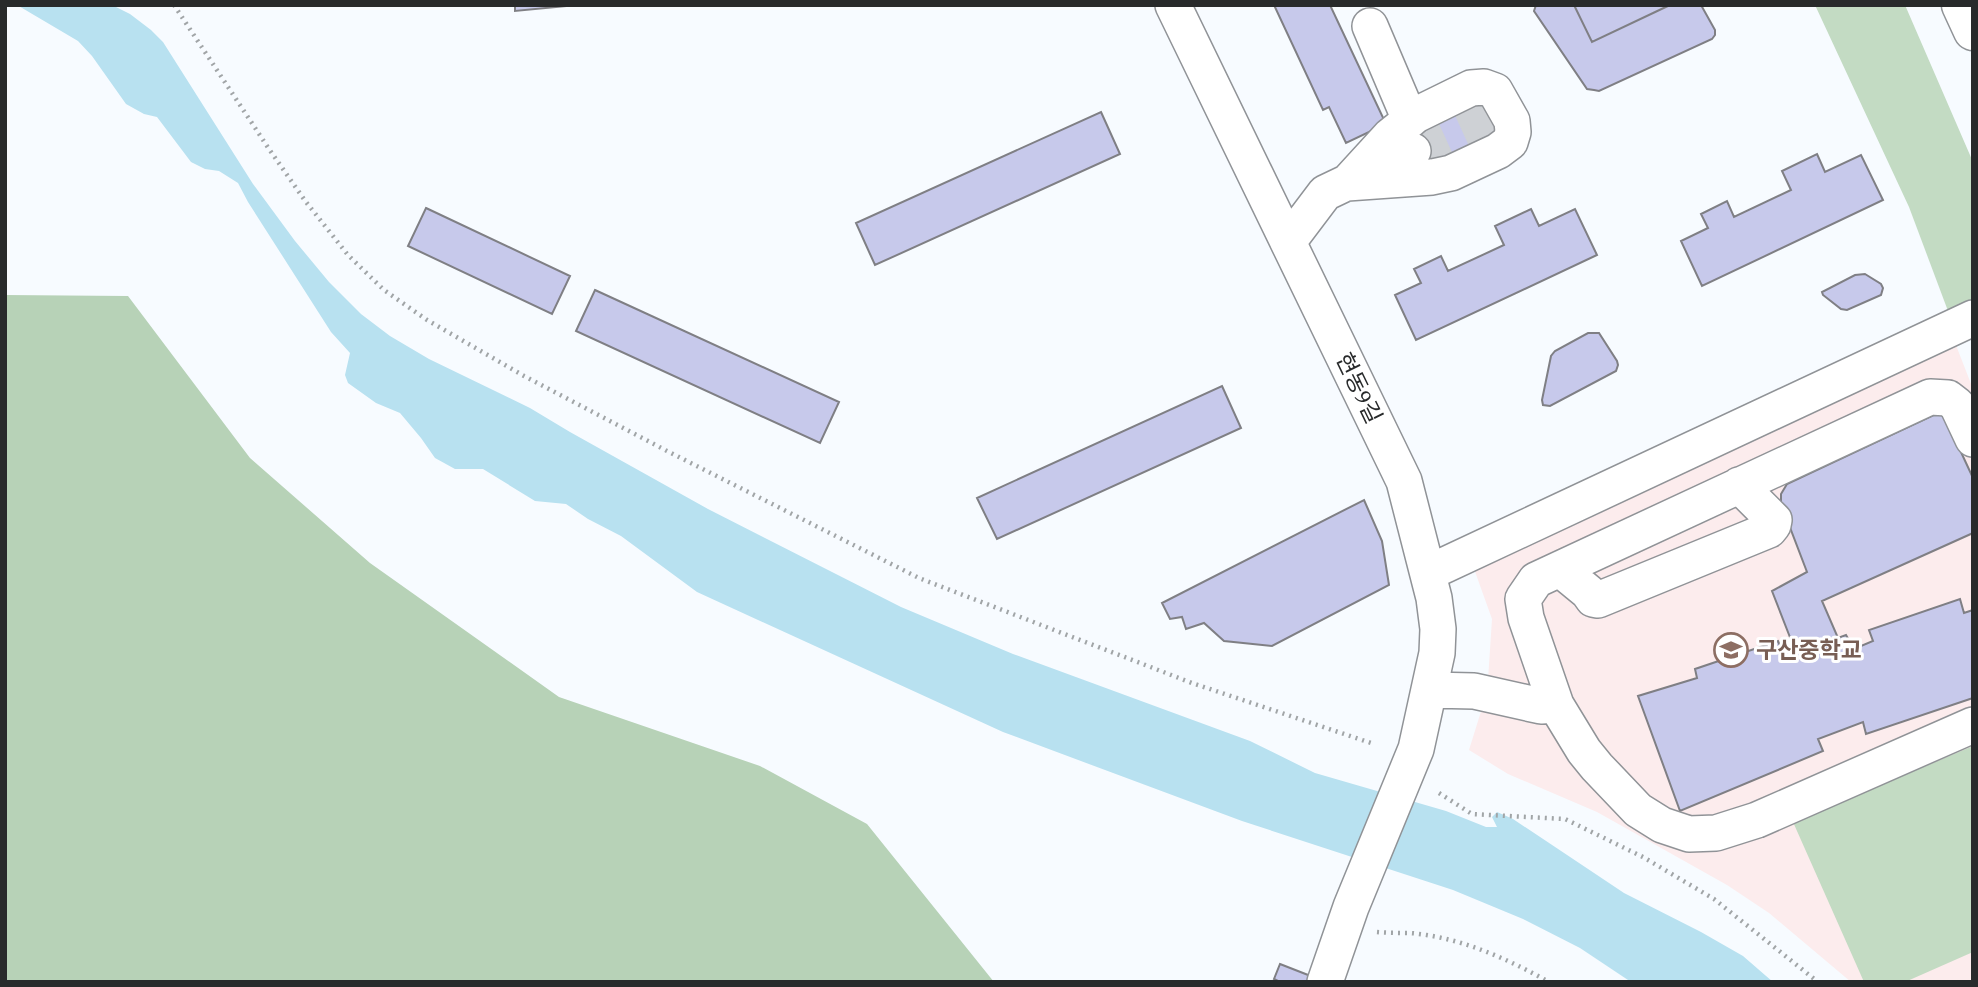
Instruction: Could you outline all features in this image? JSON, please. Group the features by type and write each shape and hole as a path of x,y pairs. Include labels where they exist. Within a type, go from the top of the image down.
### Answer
{"main road":[{"path":"1961,5 1973,31"}],"street":[{"name":"현동9길","path":"1173,5 1404,481 1428,573 1438,629 1437,653 1416,749 1347,918 1325,982"},
{"path":"1370,26 1412,135"},
{"path":"1288,242 1325,193 1347,183 1412,135 1416,115 1471,88 1484,87 1495,91 1512,121 1510,142 1498,151 1451,173 1347,183"},
{"path":"1428,573 1973,318"},
{"path":"1973,439 1957,405 1948,398 1930,397 1536,580 1523,599 1526,618 1556,705 1584,751 1639,810 1662,825 1689,834 1716,833 1757,820 1973,725"},
{"path":"1560,569 1593,599 1598,600 1769,530 1774,520 1739,485"},
{"path":"1430,690 1474,691 1541,706 1556,705"}],"path":[{"path":"174,5 269,149 348,255 384,290 427,320 524,376 667,452 919,578 1192,683 1374,744"},
{"path":"1440,793 1472,814 1565,819 1643,857 1714,899 1818,982"},
{"path":"1347,918 1474,947 1549,982"}],"shaded area":[{"name":"구산중학교","path":"1954,340 1973,389 1973,982 1851,982 1769,913 1727,885 1597,812 1508,774 1469,750 1488,680 1492,619 1473,566"}],"green space":[{"path":"1815,5 1905,5 1973,162 1973,301 1948,311 1909,207"},
{"path":"5,295 128,296 250,458 370,563 559,697 760,766 867,824 994,982 5,982"},
{"path":"1973,746 1973,952 1905,982 1864,982 1793,822"}],"water":[{"path":"17,5 112,5 130,14 151,30 163,42 253,184 329,282 361,314 390,336 429,359 530,408 708,509 901,607 1013,654 1250,741 1315,773 1446,811 1486,827 1497,827 1492,817 1497,812 1513,819 1624,893 1743,956 1773,982 1631,982 1580,948 1523,919 1453,890 1242,821 1003,732 697,592 621,536 566,504 535,501 483,469 455,469 435,458 400,413 376,403 348,383 345,375 350,353 331,332 238,183 219,171 205,169 191,162 157,117 144,114 126,104 78,41"}],"building":[{"path":"515,5 577,5 515,11"},
{"path":"1274,5 1330,5 1386,124 1346,143 1329,107 1323,110"},
{"path":"1536,5 1574,5 1592,42 1670,5 1701,5 1715,30 1715,35 1712,39 1599,91 1587,89 1534,11"},
{"path":"1574,5 1670,5 1592,42"},
{"path":"1486,97 1502,132 1421,168 1405,133"},
{"path":"1101,112 1120,154 875,265 856,223"},
{"path":"1817,154 1825,172 1861,155 1883,200 1702,286 1681,241 1708,228 1701,214 1727,201 1734,217 1791,190 1782,171"},
{"path":"426,208 570,276 552,314 408,246"},
{"path":"1531,209 1539,226 1575,209 1597,255 1416,340 1395,295 1421,283 1414,269 1441,256 1448,271 1504,245 1495,226"},
{"path":"1865,274 1881,284 1881,295 1847,310 1841,309 1823,295 1822,292 1855,275"},
{"path":"595,290 839,402 820,443 576,331"},
{"path":"1588,333 1599,333 1617,361 1616,371 1550,406 1543,405 1551,356 1555,351"},
{"path":"1222,386 1241,428 997,539 977,498"},
{"path":"1942,411 1973,478 1973,533 1822,601 1838,638 1846,635 1854,649 1873,641 1869,630 1960,599 1964,613 1973,610 1973,698 1866,734 1863,722 1818,739 1823,751 1680,811 1638,696 1697,678 1695,669 1778,641 1781,648 1793,645 1772,591 1807,572 1781,504 1781,494 1787,484"},
{"path":"1364,500 1382,541 1389,585 1272,646 1224,641 1204,623 1186,629 1182,617 1170,619 1162,603"},
{"path":"1280,964 1326,982 1280,982 1274,979"}],"tunnel":[{"path":"1413,151 1494,114"}],"place":[{"name":"구산중학교","path":"1731,650"}]}
